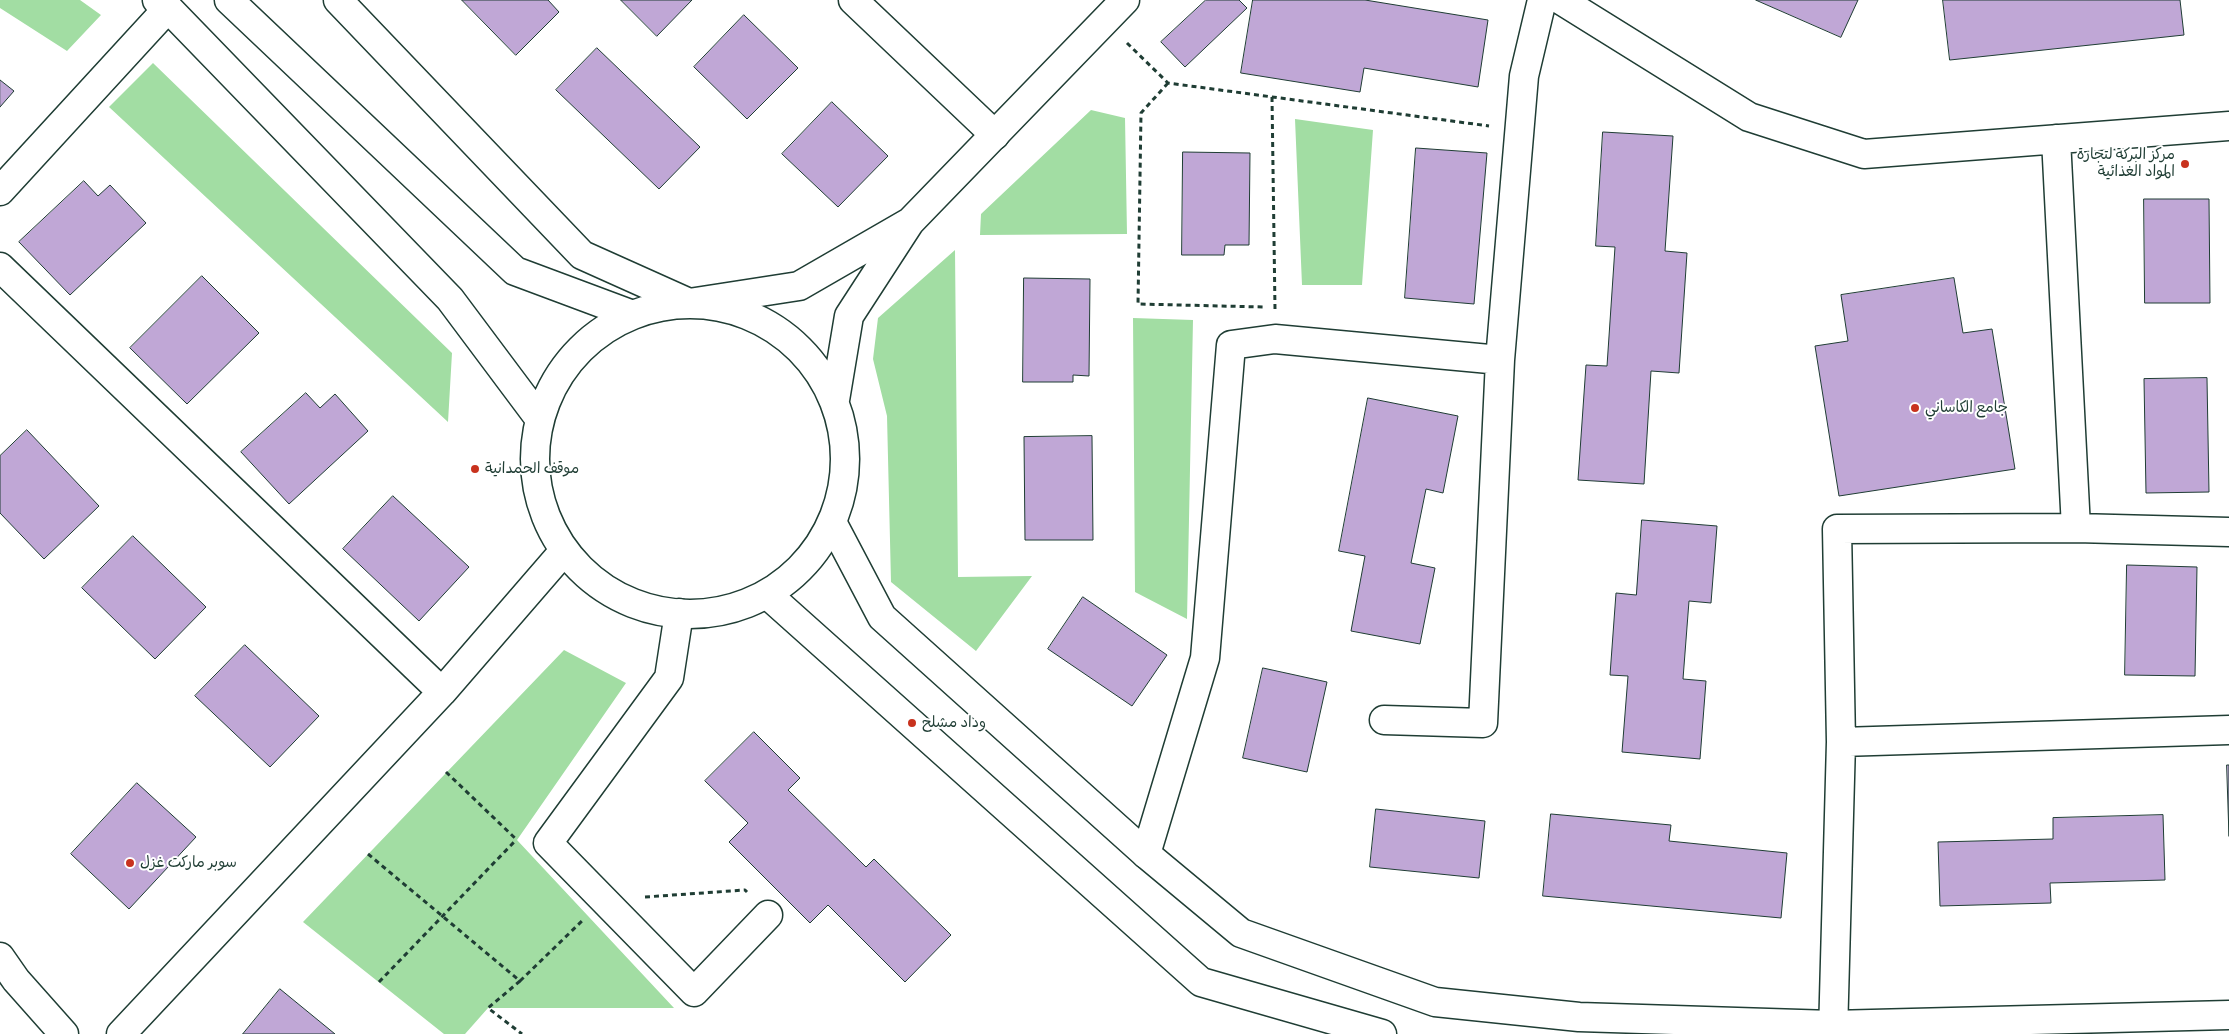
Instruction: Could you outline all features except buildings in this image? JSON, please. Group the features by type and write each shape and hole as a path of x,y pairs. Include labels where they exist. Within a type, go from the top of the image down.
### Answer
{"street":[{"path":"229,0 515,271 633,315"},
{"path":"338,0 582,255 689,303 735,310 776,330 811,361 835,400 846,441 845,484 833,524 816,552 794,576 768,595 733,609 695,615 657,612 622,599 590,578 564,551 549,527 534,473 534,445 540,418 553,385 574,356 601,332 633,315 660,306 689,303 799,286 910,222"},
{"path":"854,0 995,135"},
{"path":"835,400 849,316 910,222 1125,0"},
{"path":"1384,720 1483,723 1500,360 1524,76 1542,0"},
{"path":"1561,0 1750,117 1864,154 2229,126"},
{"path":"0,191 162,4 450,299 540,418"},
{"path":"2056,139 2076,528"},
{"path":"0,267 442,692"},
{"path":"1146,854 1205,658 1231,345 1275,340 1500,360"},
{"path":"833,524 882,617 1146,854 1241,933 1435,1002 1579,1017 1832,1030 2229,1015"},
{"path":"1832,1030 1841,742 1837,529 2076,528 2229,532"},
{"path":"121,1034 442,692 564,551"},
{"path":"768,595 1201,982 1382,1034"},
{"path":"679,614 669,678 548,843 694,992 768,916"},
{"path":"1841,742 2229,730"},
{"path":"0,957 16,980 64,1034"}],"path":[{"path":"1105,21 1168,83 1520,130"},
{"path":"1168,83 1140,113 1138,304 1275,307"},
{"path":"1272,97 1275,340"},
{"path":"378,982 517,840 446,772"},
{"path":"368,854 520,981"},
{"path":"522,1034 488,1008 520,981 604,900 745,890 768,916"}],"green space":[{"path":"0,0 80,0 101,15 67,51 0,8"},
{"path":"153,63 452,353 448,422 109,107"},
{"path":"1091,110 1125,118 1127,234 980,235 981,214"},
{"path":"1295,119 1373,130 1362,285 1302,285"},
{"path":"955,250 958,577 1032,576 976,651 891,582 887,416 873,359 878,318"},
{"path":"1133,318 1193,320 1187,619 1135,592"},
{"path":"564,650 626,683 517,840 674,1008 488,1008 465,1034 444,1034 303,922"}],"place":[{"name":"مركز البركة لتجارة المواد الغذائية","path":"2185,164"},
{"name":"جامع الكاساني","path":"1915,408"},
{"name":"موقف الحمدانية","path":"475,469"},
{"name":"وداد مشلح","path":"912,723"},
{"name":"سوبر ماركت غزل","path":"130,863"}]}
